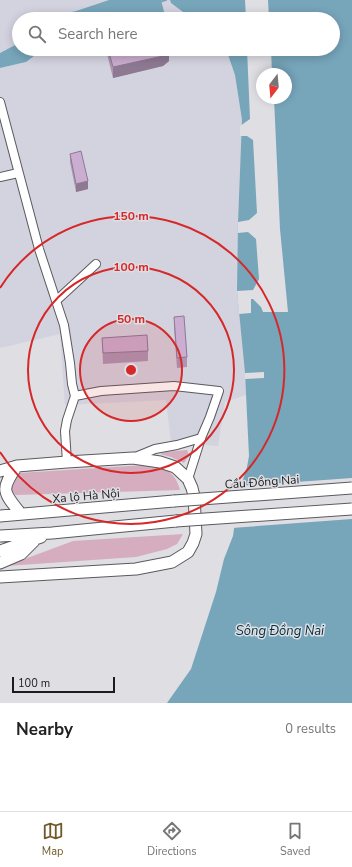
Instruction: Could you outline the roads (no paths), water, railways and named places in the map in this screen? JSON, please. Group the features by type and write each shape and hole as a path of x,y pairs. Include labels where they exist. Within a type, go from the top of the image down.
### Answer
{"highway":[{"path":"0,471 17,466 133,458 160,462 176,467 188,479 192,488 194,496 196,534 188,552 172,562 136,569 0,577"},
{"path":"17,466 5,483 4,490 7,498 21,514"},
{"name":"Cầu Đồng Nai","path":"174,502 352,488"},
{"name":"Xa lộ Hà Nội","path":"0,516 174,502"},
{"path":"0,536 52,533 176,521 352,509"},
{"path":"0,551 52,533"},
{"path":"0,563 21,554 36,539"}],"street":[{"path":"0,102 39,249 64,325 75,396 65,431 67,462"},
{"path":"0,178 18,173"},
{"path":"57,300 96,264"},
{"path":"75,396 101,391 174,386 219,391 201,438 188,479"},
{"path":"133,458 155,449 177,445 201,438"}],"water":[{"path":"109,0 161,0 164,12 72,12"},
{"name":"Sông Đồng Nai","path":"170,0 352,0 352,703 167,703 191,669 216,592 224,559 233,536 239,492 249,456 245,373 237,291 242,120 235,75 228,56 340,56 340,12 183,12 171,3"},
{"path":"12,47 12,56 34,56 26,62 0,68 0,53"}],"waterway":[{"path":"159,2 166,0"}]}
